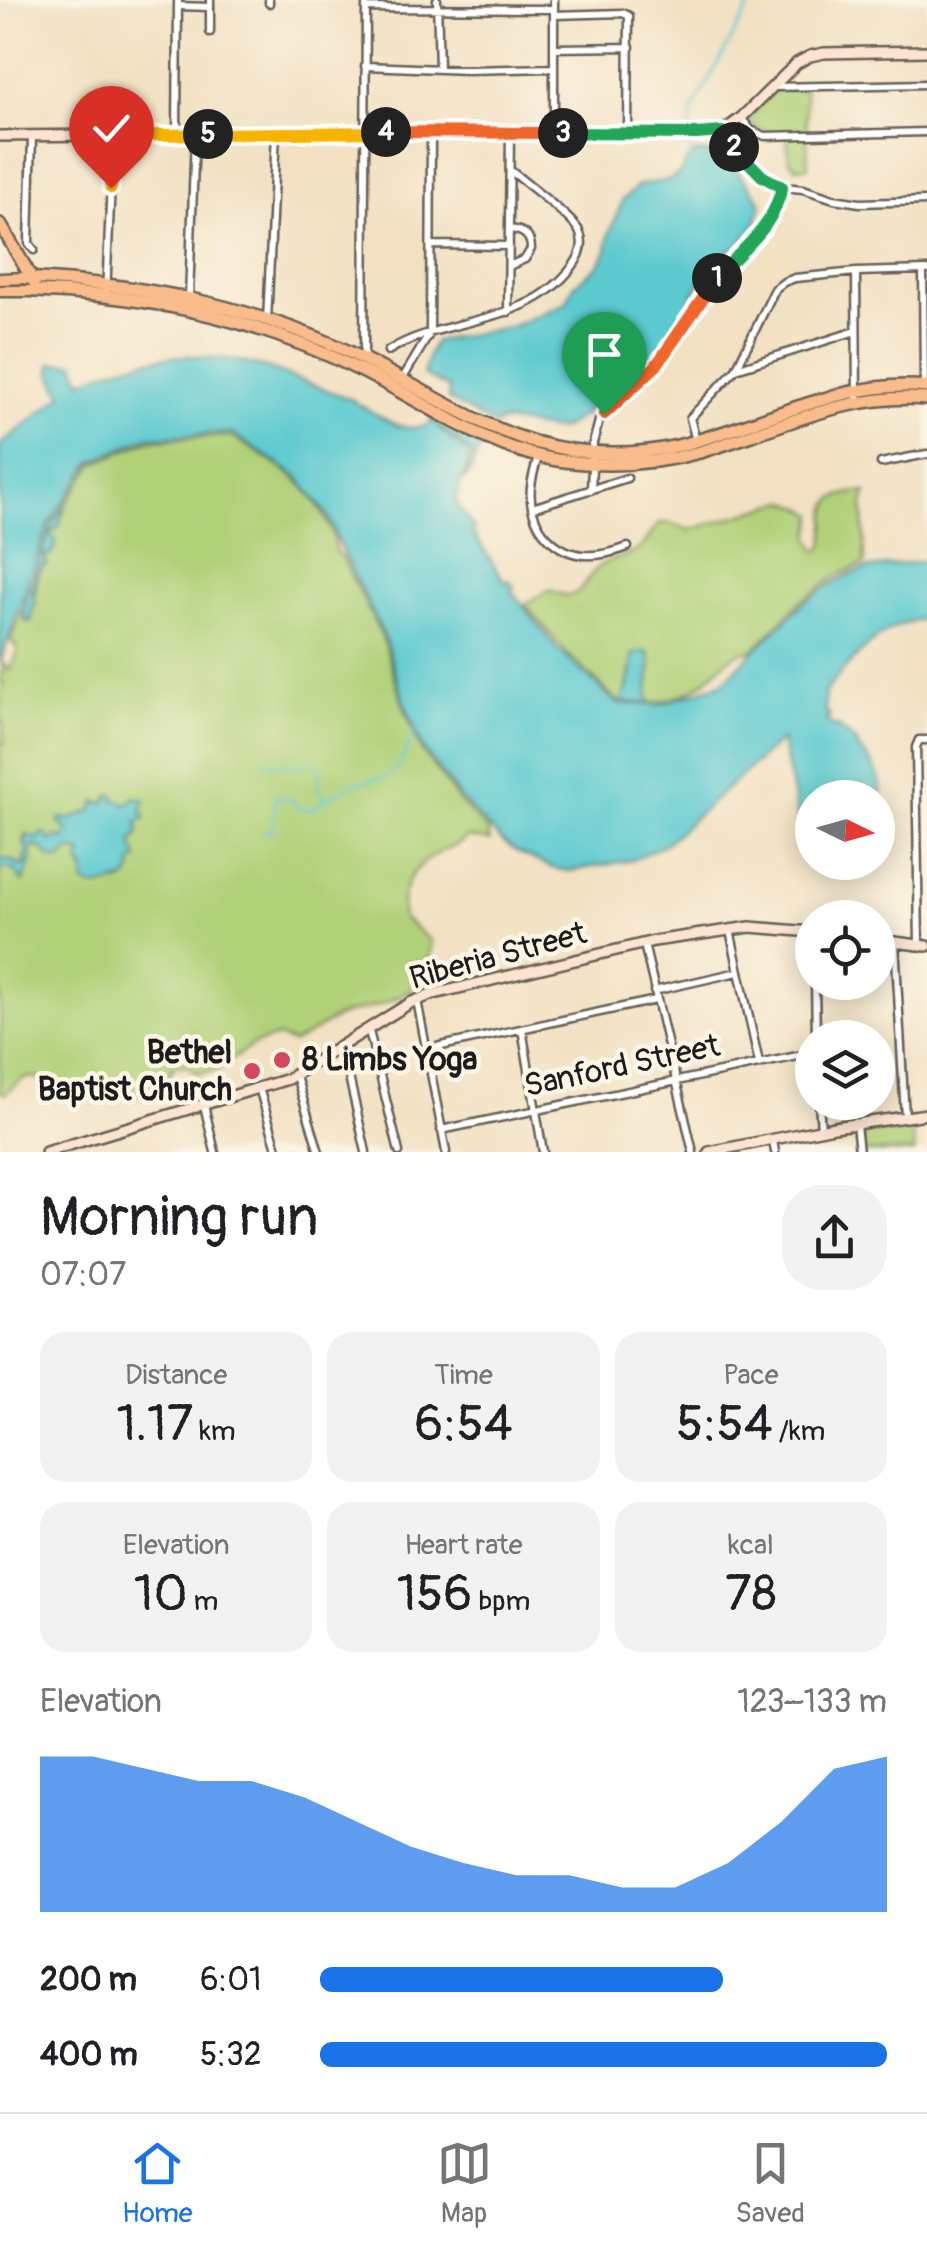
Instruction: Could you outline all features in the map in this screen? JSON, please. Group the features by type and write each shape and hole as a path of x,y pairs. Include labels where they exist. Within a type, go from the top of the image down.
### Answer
{"highway":[{"path":"0,224 32,283"},
{"path":"0,240 32,283 106,289 188,303 267,325 364,365 508,434 592,458"},
{"path":"400,384 488,439 538,456 648,462 857,396 891,398 926,393"}],"main road":[{"path":"0,279 32,283"},
{"path":"0,291 32,283"}],"street":[{"path":"177,135 178,3 210,3 210,32"},
{"path":"364,365 366,4 554,8 626,14 630,19 628,134"},
{"path":"437,4 439,68"},
{"path":"554,8 554,133"},
{"path":"554,48 630,47"},
{"path":"0,136 718,133 741,118 798,64 817,54 927,52"},
{"path":"366,66 554,68"},
{"path":"772,87 927,84"},
{"path":"741,118 750,130 765,136 927,132"},
{"path":"400,384 430,333 431,132"},
{"path":"267,325 276,133"},
{"path":"508,312 510,133"},
{"path":"718,133 753,168 782,187 860,203 927,201"},
{"path":"188,303 195,134"},
{"path":"32,136 29,243 34,250"},
{"path":"106,289 114,136"},
{"path":"388,351 430,333 508,312 550,292 579,259 581,235 575,225 510,170"},
{"path":"591,490 594,434 599,421 656,366 720,274 761,233 782,187"},
{"path":"508,266 520,263 531,249 526,234 509,229"},
{"path":"430,244 509,246"},
{"path":"697,446 690,418 736,369 774,289 795,278 925,270 926,393"},
{"path":"856,272 857,396"},
{"path":"736,369 856,332"},
{"path":"881,463 927,454"},
{"path":"538,456 530,489 535,520 545,534 570,554 593,556 628,546"},
{"path":"532,508 628,478"},
{"path":"906,1116 895,942 923,946 916,748 919,740 927,740"},
{"path":"730,929 760,1063"},
{"name":"Riberia Street","path":"46,1152 296,1076 417,1000 644,943 730,929 795,930"},
{"path":"644,943 693,1152"},
{"path":"654,991 738,972"},
{"path":"417,1000 446,1152"},
{"path":"427,1050 656,1000"},
{"path":"522,1029 543,1152"},
{"path":"370,1030 399,1152"},
{"path":"342,1046 366,1152"},
{"name":"Sanford Street","path":"441,1130 795,1056"},
{"path":"296,1076 319,1152"},
{"path":"259,1088 278,1152"},
{"path":"204,1104 215,1152"},
{"path":"709,1152 927,1114"},
{"path":"821,1120 822,1130"},
{"path":"856,1124 859,1152"},
{"path":"773,1140 775,1152"}],"green space":[{"path":"775,89 805,89 808,167 796,167 789,160 787,132 760,129 748,118"},
{"path":"231,436 292,476 321,510 332,532 335,551 382,637 421,750 459,801 488,831 490,841 467,837 430,858 410,879 403,896 403,918 431,941 430,956 420,979 402,995 342,1015 293,1043 278,1037 254,1044 217,1070 198,1074 185,1065 174,1066 158,1091 123,1097 80,1084 71,1091 29,1078 3,1094 0,869 9,867 24,874 33,845 53,859 62,859 68,850 81,852 81,867 86,873 106,884 123,882 132,872 137,822 145,815 120,800 114,802 109,795 105,803 96,801 94,810 66,821 65,838 24,840 27,853 23,867 12,860 0,860 3,663 10,670 16,658 17,648 11,641 22,612 25,620 31,621 38,573 47,564 44,555 54,550 56,541 51,532 58,528 66,504 94,464 149,440"},
{"path":"866,492 865,564 838,575 801,601 752,651 730,658 696,688 669,700 649,703 634,659 623,700 619,702 565,652 525,604 549,590 576,593 601,565 639,549 660,523 690,530 786,501 815,515 810,537 818,551 824,546 827,512 833,500"},
{"path":"911,1121 915,1152 864,1152 863,1127"}],"water":[{"path":"697,152 717,157 734,169 761,202 759,216 748,235 706,274 658,356 622,390 560,429 506,422 495,426 448,399 449,388 423,375 435,341 513,326 566,303 574,285 598,266 607,251 609,234 623,200 639,185 670,180"},
{"path":"158,358 229,359 267,368 354,400 402,427 439,424 439,429 471,456 456,498 474,529 472,532 557,649 618,704 660,705 722,683 803,603 839,579 864,569 927,561 927,619 881,635 857,655 825,692 825,711 830,716 826,720 858,744 879,780 795,780 795,804 781,740 665,844 632,860 570,871 555,869 517,852 461,799 424,750 384,636 328,516 298,477 232,433 148,437 92,462 49,523 0,663 0,445 63,395 51,374 51,364 75,363 81,381"},
{"path":"435,415 484,441 465,480 473,454 440,422 429,421"},
{"path":"66,504 58,528 51,532 56,541 54,550 44,555 47,564 40,569 33,594 36,603 31,621 26,622 22,612 52,524"},
{"path":"648,652 650,659 649,703 620,702 630,680 631,656"},
{"path":"111,794 115,795 114,801 125,805 136,797 145,800 142,810 146,818 137,822 139,832 132,843 138,859 132,863 127,879 91,886 84,883 81,852 68,850 62,859 50,858 34,845 23,882 11,869 0,869 3,859 21,866 26,864 26,835 39,839 42,833 50,841 55,837 64,839 68,832 59,823 60,818 66,821 93,810 95,802 105,803"}],"waterway":[{"path":"691,129 691,115 698,100 753,0"},
{"path":"690,158 691,140"},
{"path":"263,762 295,767 308,762 320,768 318,789 326,799 355,783 382,778 399,767 415,729"},
{"path":"263,833 272,830 274,798 290,798 298,808 314,809 324,800"}],"place":[{"name":"8 Limbs Yoga","path":"282,1060"},
{"name":"Bethel Baptist Church","path":"252,1071"}],"route":[{"path":"111,188 114,136 722,132 753,168 782,187 779,199 767,225 720,274 656,366 604,414"}]}
